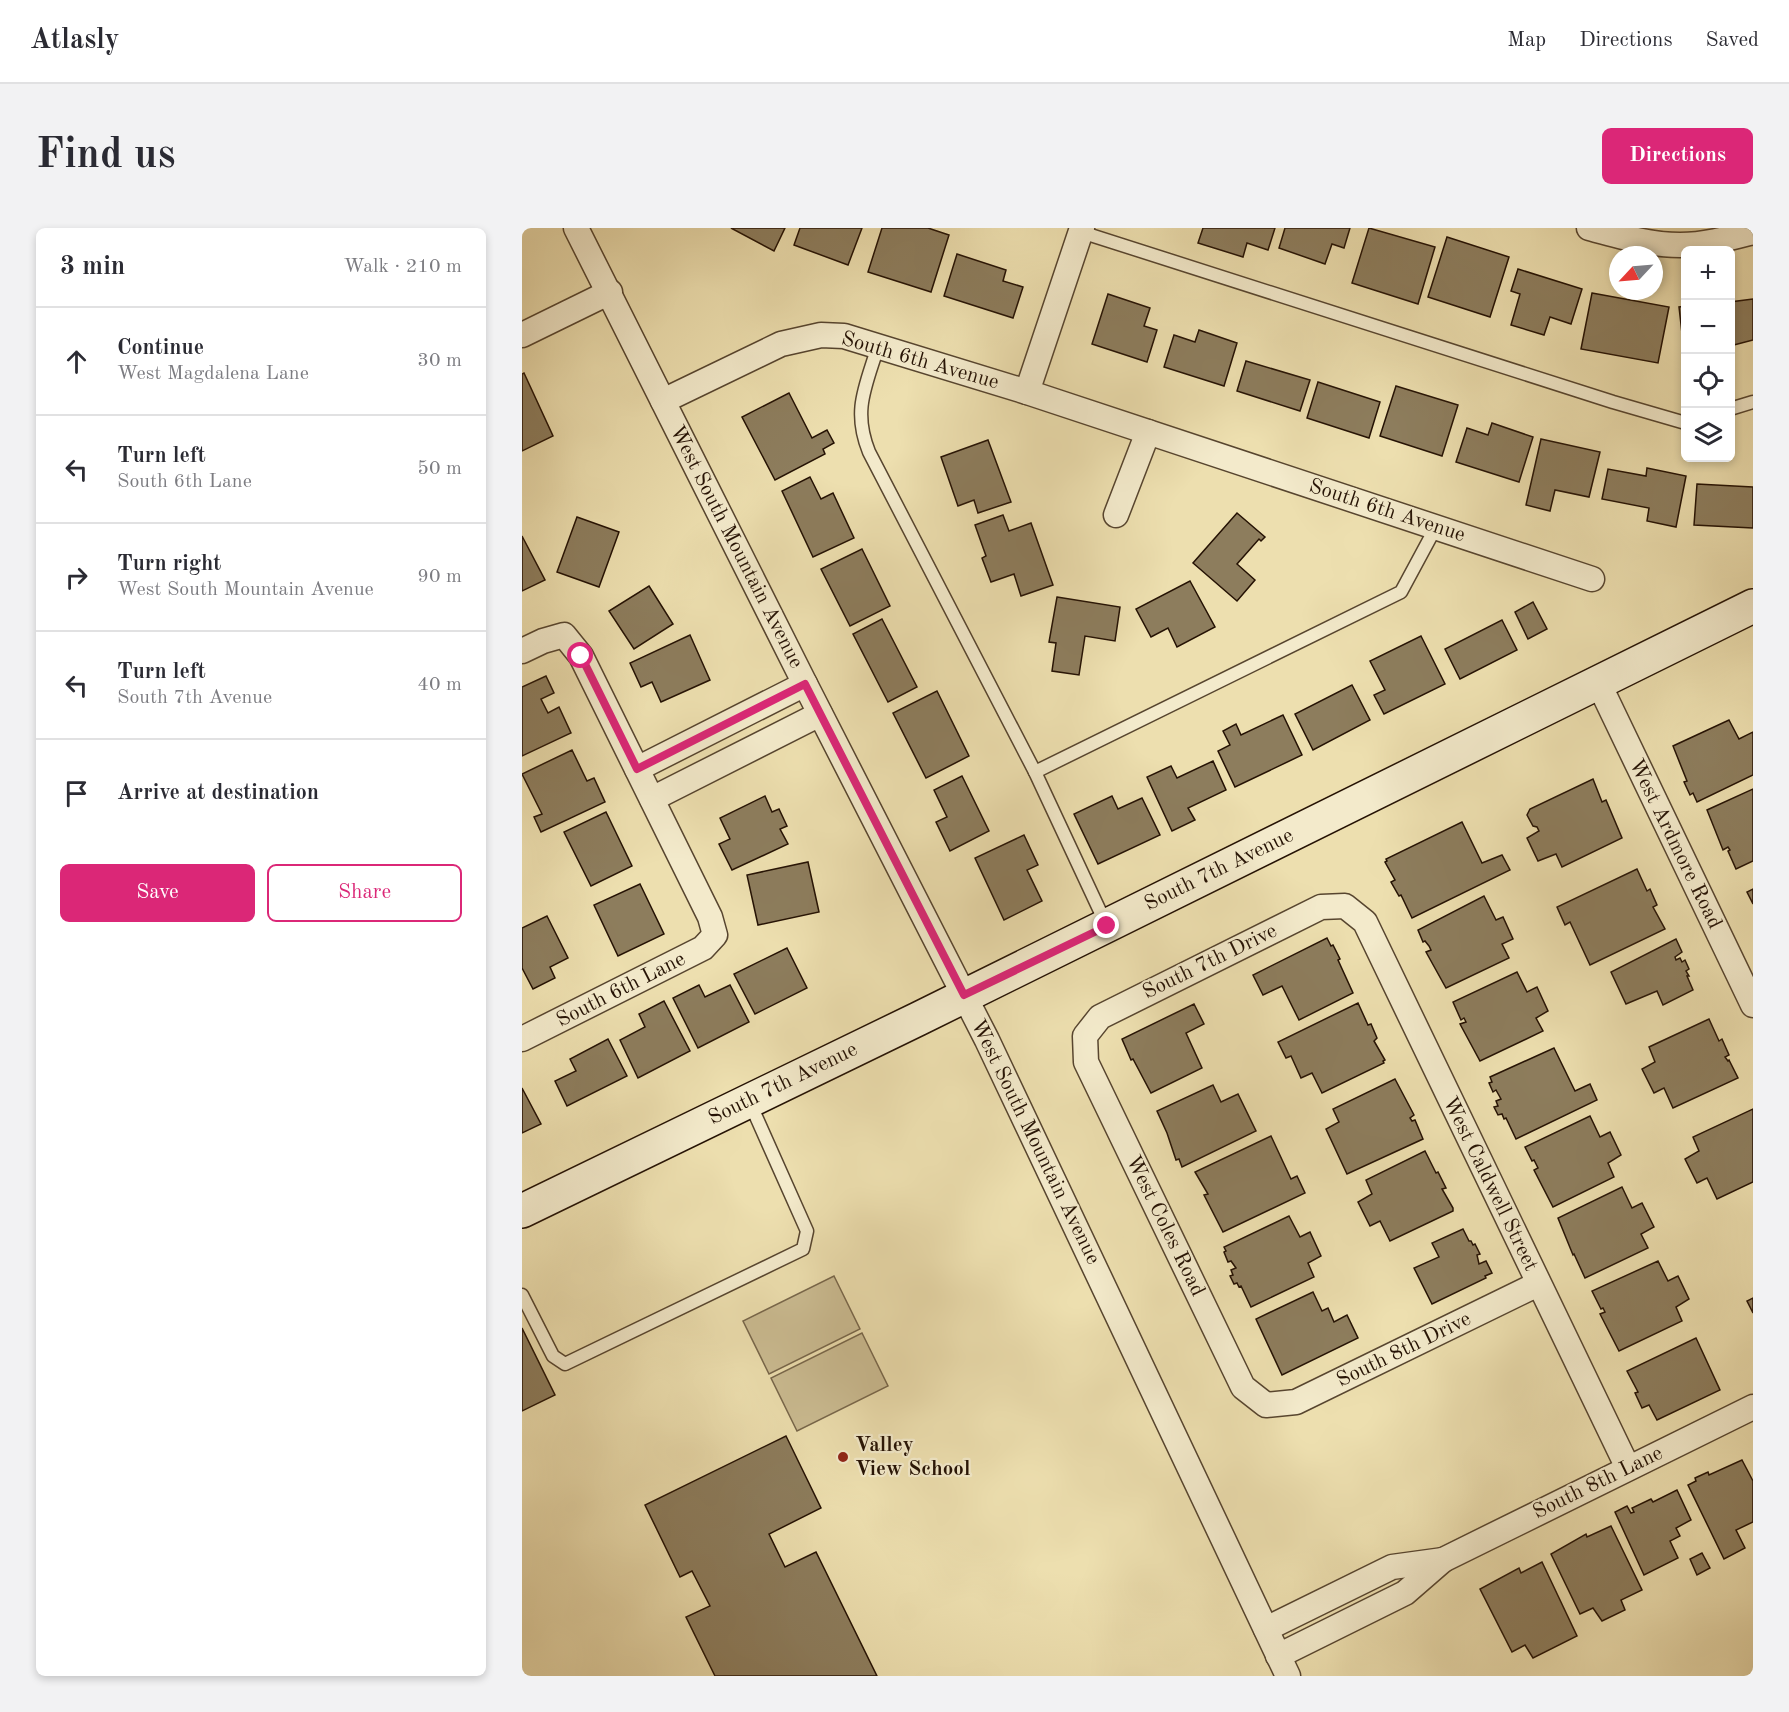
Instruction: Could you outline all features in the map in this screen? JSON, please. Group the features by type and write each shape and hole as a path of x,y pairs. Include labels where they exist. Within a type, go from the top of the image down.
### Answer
{"street":[{"name":"West South Mountain Avenue","path":"576,228 964,995 1283,1666"},
{"path":"1590,228 1630,239 1680,245 1723,240 1753,232"},
{"path":"1027,392 1078,229"},
{"path":"522,335 610,292"},
{"name":"South 6th Avenue","path":"663,401 781,344 830,335 844,336 1027,392 1592,579"},
{"path":"1116,514 1148,432"},
{"name":"South 7th Avenue","path":"522,1211 1107,926 1753,606"},
{"path":"522,651 543,641 564,635 581,656 652,799 820,714"},
{"name":"West Ardmore Road","path":"1598,682 1753,1005"},
{"path":"637,769 805,684"},
{"path":"703,736 719,766"},
{"name":"South 6th Lane","path":"522,1039 703,948 715,935 710,917 652,799"},
{"name":"South 7th Drive","path":"1085,1036 1100,1017 1321,907 1345,906"},
{"name":"West Caldwell Street","path":"1345,906 1365,922 1628,1468"},
{"name":"West Coles Road","path":"1085,1036 1086,1062 1243,1387 1266,1405"},
{"name":"South 8th Drive","path":"1266,1405 1296,1402 1538,1284"},
{"name":"South 8th Lane","path":"1283,1666 1381,1605 1405,1593 1443,1560 1753,1407"},
{"name":"South 8th Lane","path":"1266,1629 1392,1567 1443,1560"},
{"path":"1368,1579 1381,1605"}],"lane":[{"path":"1078,229 1613,402 1681,422"},
{"path":"878,346 862,400 860,420 869,452 1035,772 1107,926"},
{"path":"1734,408 1753,402"},
{"path":"1035,772 1401,592 1436,527"},
{"path":"522,1294 553,1356 565,1364 803,1249 807,1231 749,1101"}],"shaded area":[{"path":"834,1276 860,1329 769,1374 743,1321"},
{"path":"862,1333 888,1386 797,1431 771,1378"}],"building":[{"path":"731,228 785,228 774,251"},
{"path":"800,228 862,228 848,265 794,245"},
{"path":"882,228 928,228 949,235 931,292 868,272"},
{"path":"1203,228 1275,228 1268,250 1247,243 1243,257 1198,243"},
{"path":"1285,228 1350,228 1344,248 1332,244 1325,264 1279,248"},
{"path":"1369,228 1435,247 1418,304 1352,283"},
{"path":"1447,237 1509,257 1490,317 1428,297"},
{"path":"957,254 1006,270 1003,281 1023,287 1013,318 944,296"},
{"path":"1518,269 1582,289 1571,324 1550,317 1544,335 1511,325 1520,294 1511,291"},
{"path":"1592,293 1609,296 1609,300 1630,300 1669,307 1658,363 1581,349"},
{"path":"1108,294 1150,308 1144,326 1157,330 1147,362 1092,344"},
{"path":"1753,299 1753,340 1735,345 1735,301"},
{"path":"1199,330 1237,343 1224,386 1164,367 1174,335 1195,342"},
{"path":"1246,361 1310,380 1300,411 1237,391"},
{"path":"524,373 553,436 522,451 522,374"},
{"path":"1318,382 1380,402 1369,438 1307,418"},
{"path":"1396,386 1458,405 1442,456 1380,436"},
{"path":"789,393 812,438 827,430 834,443 823,449 825,454 775,480 742,417"},
{"path":"1492,423 1533,437 1519,482 1456,462 1467,428 1488,435"},
{"path":"1541,439 1600,452 1589,497 1555,490 1550,511 1526,505"},
{"path":"988,440 1011,502 978,513 974,500 958,506 941,457"},
{"path":"1647,468 1686,476 1676,527 1647,521 1649,508 1602,499 1608,469 1646,476"},
{"path":"810,477 821,499 833,493 854,538 813,557 782,491"},
{"path":"1697,484 1753,487 1753,528 1694,525"},
{"path":"1237,513 1265,537 1261,541 1259,539 1237,564 1255,580 1237,601 1193,563"},
{"path":"1003,515 1009,531 1031,523 1053,585 1021,596 1014,574 991,582 982,558 986,556 975,525"},
{"path":"577,517 619,532 599,587 557,572"},
{"path":"522,536 545,580 522,591"},
{"path":"862,549 890,606 850,626 821,569"},
{"path":"1190,581 1215,627 1177,647 1168,628 1151,637 1136,609"},
{"path":"649,586 673,624 634,649 609,611"},
{"path":"1057,597 1120,607 1115,641 1085,636 1079,675 1052,671 1056,643 1049,642"},
{"path":"1533,602 1547,629 1528,639 1515,612"},
{"path":"882,619 917,687 888,702 853,634"},
{"path":"1502,620 1517,650 1460,679 1445,649"},
{"path":"690,635 710,680 661,702 652,682 641,687 630,663"},
{"path":"1421,636 1445,684 1384,714 1374,695 1385,690 1370,661"},
{"path":"546,676 554,693 541,699 548,713 559,707 571,733 522,756 522,687"},
{"path":"1352,685 1370,720 1313,750 1295,714"},
{"path":"937,691 969,756 926,778 893,713"},
{"path":"1283,715 1302,755 1235,787 1218,751 1230,745 1223,731 1236,724 1241,735"},
{"path":"1729,720 1739,739 1753,732 1753,775 1697,802 1693,793 1690,795 1684,782 1687,781 1673,746"},
{"path":"572,750 587,781 594,778 605,802 541,832 534,817 542,814 522,774"},
{"path":"1213,761 1226,790 1188,808 1195,820 1172,831 1147,777 1171,766 1177,778"},
{"path":"962,776 989,831 950,851 936,822 947,817 934,790"},
{"path":"1593,779 1602,802 1606,800 1622,838 1562,867 1556,854 1538,861 1527,838 1539,831 1527,815 1530,809"},
{"path":"1753,789 1753,861 1736,869 1728,847 1723,850 1707,810"},
{"path":"765,796 772,812 779,809 787,826 780,829 788,844 732,870 719,844 730,839 720,818"},
{"path":"1112,796 1118,809 1142,798 1160,835 1098,864 1074,814"},
{"path":"606,812 632,866 591,886 564,832"},
{"path":"1462,822 1482,863 1502,855 1510,870 1412,918 1401,895 1399,896 1391,882 1395,880 1385,862 1386,859"},
{"path":"1024,835 1038,865 1027,870 1042,901 1004,920 975,858"},
{"path":"808,862 819,912 758,925 747,875"},
{"path":"1637,869 1647,891 1650,889 1657,905 1653,907 1665,929 1590,965 1570,922 1565,925 1557,907"},
{"path":"640,884 664,934 618,956 594,905"},
{"path":"1753,889 1753,904 1747,892"},
{"path":"1484,896 1496,920 1503,917 1513,939 1502,944 1509,958 1446,988 1426,952 1431,950 1425,941 1423,942 1418,930"},
{"path":"547,916 568,958 550,967 555,978 533,989 522,968 522,928"},
{"path":"1327,938 1340,959 1338,960 1353,993 1299,1020 1282,986 1263,995 1253,975"},
{"path":"1676,939 1682,952 1675,957 1676,960 1680,958 1682,962 1685,960 1689,969 1686,971 1689,976 1687,976 1693,990 1663,1005 1657,991 1626,1004 1611,972"},
{"path":"787,948 807,988 755,1014 734,974"},
{"path":"1517,972 1527,992 1537,987 1548,1011 1536,1018 1543,1031 1480,1061 1460,1024 1466,1022 1464,1018 1461,1020 1453,1002"},
{"path":"699,985 705,997 730,985 749,1022 698,1048 673,998"},
{"path":"664,1001 690,1051 638,1078 620,1040 645,1027 639,1014"},
{"path":"1358,1003 1368,1025 1371,1024 1377,1038 1374,1041 1385,1060 1384,1063 1322,1093 1312,1073 1301,1078 1291,1056 1286,1058 1278,1042"},
{"path":"1194,1004 1204,1024 1186,1033 1202,1068 1151,1093 1133,1059 1131,1060 1122,1039"},
{"path":"1709,1019 1719,1041 1722,1039 1729,1055 1725,1057 1729,1060 1738,1078 1673,1108 1664,1088 1654,1093 1642,1069 1655,1062 1649,1047"},
{"path":"608,1039 627,1076 567,1106 555,1081 576,1071 570,1059"},
{"path":"1554,1048 1575,1091 1590,1084 1597,1100 1516,1139 1506,1118 1504,1119 1502,1114 1498,1115 1494,1107 1498,1106 1496,1101 1501,1099 1496,1090 1493,1092 1489,1083 1492,1082 1490,1077"},
{"path":"1395,1079 1414,1115 1410,1118 1412,1121 1415,1120 1423,1139 1347,1174 1326,1129 1339,1122 1333,1109"},
{"path":"1213,1085 1221,1102 1238,1094 1256,1131 1182,1167 1179,1159 1176,1160 1157,1111"},
{"path":"522,1088 541,1124 522,1133"},
{"path":"1753,1109 1753,1182 1717,1199 1707,1178 1697,1183 1685,1159 1699,1151 1693,1137"},
{"path":"1590,1116 1600,1137 1610,1132 1621,1155 1608,1163 1614,1177 1553,1207 1534,1170 1538,1168 1525,1147"},
{"path":"1271,1136 1291,1179 1297,1176 1305,1193 1223,1232 1204,1195 1208,1194 1195,1172"},
{"path":"1425,1151 1446,1188 1442,1189 1453,1211 1390,1241 1380,1221 1370,1226 1358,1202 1372,1194 1366,1180"},
{"path":"1622,1187 1632,1208 1642,1203 1654,1227 1641,1234 1648,1248 1585,1278 1558,1218"},
{"path":"1289,1216 1300,1237 1310,1232 1321,1256 1308,1263 1314,1277 1251,1307 1241,1286 1234,1284 1230,1276 1233,1275 1231,1270 1236,1268 1231,1261 1228,1262 1224,1247"},
{"path":"1463,1229 1480,1254 1477,1255 1479,1264 1486,1261 1492,1273 1432,1304 1414,1268 1439,1257 1432,1243"},
{"path":"1658,1261 1668,1281 1678,1276 1689,1299 1676,1307 1682,1321 1619,1351 1600,1314 1605,1312 1603,1308 1601,1309 1592,1291"},
{"path":"1313,1292 1322,1311 1328,1308 1334,1322 1347,1315 1358,1338 1282,1375 1256,1319"},
{"path":"1753,1298 1753,1313 1747,1301"},
{"path":"522,1328 555,1395 522,1411"},
{"path":"1696,1338 1720,1390 1657,1420 1649,1405 1642,1408 1635,1393 1638,1392 1627,1371"},
{"path":"786,1436 821,1508 769,1534 785,1567 816,1552 877,1676 715,1676 686,1617 710,1606 692,1571 680,1577 645,1505"},
{"path":"1742,1460 1753,1481 1753,1522 1736,1530 1745,1548 1724,1559 1688,1485 1696,1481 1695,1478 1708,1472 1709,1475"},
{"path":"1677,1490 1691,1520 1676,1528 1680,1536 1670,1541 1678,1558 1644,1575 1615,1512 1627,1506 1631,1513 1634,1512 1632,1508 1651,1499 1653,1502"},
{"path":"1611,1526 1642,1590 1621,1600 1625,1610 1602,1621 1593,1608 1580,1614 1551,1554 1586,1534 1587,1537"},
{"path":"1702,1553 1710,1568 1697,1575 1690,1559"},
{"path":"1542,1562 1577,1636 1533,1658 1525,1645 1512,1652 1480,1589 1519,1568 1521,1573"}],"place":[{"name":"Valley View School","path":"843,1457"}],"route":[{"path":"581,656 637,769 805,684 964,995 1107,926"}]}
